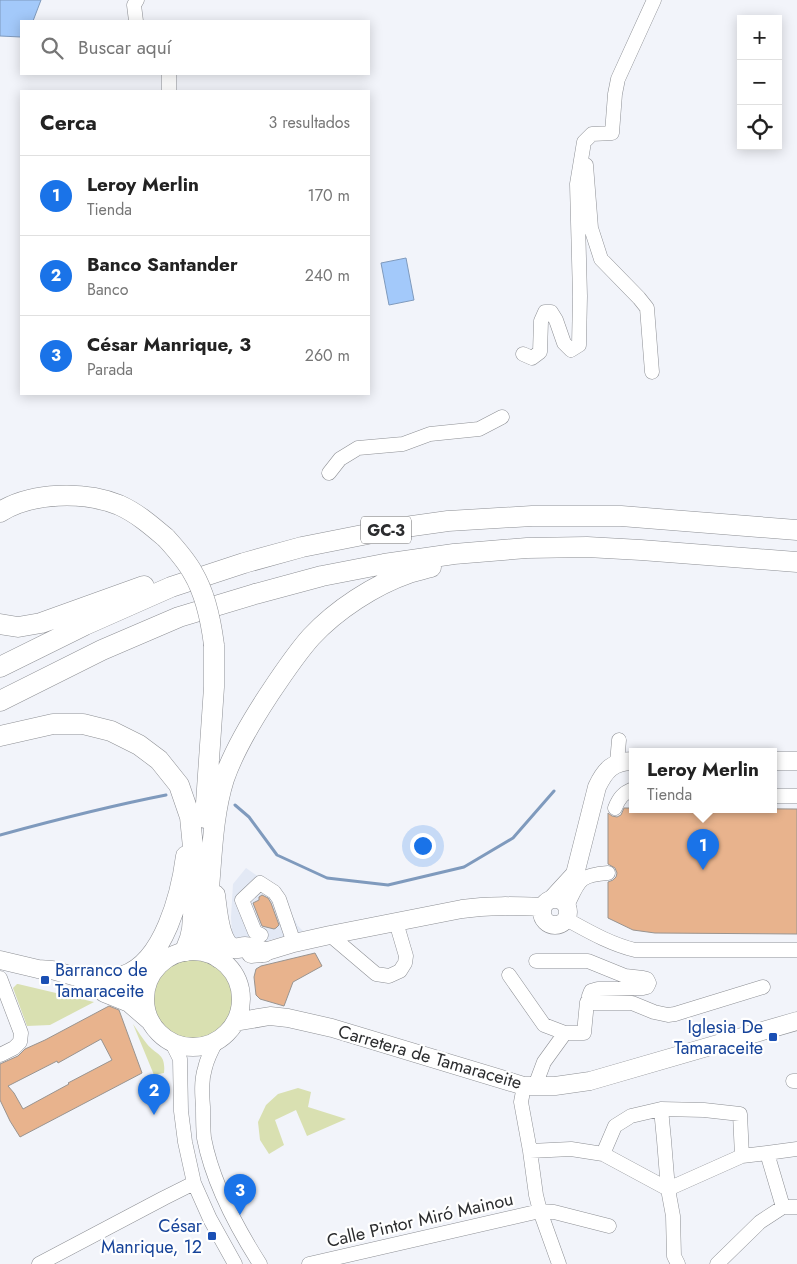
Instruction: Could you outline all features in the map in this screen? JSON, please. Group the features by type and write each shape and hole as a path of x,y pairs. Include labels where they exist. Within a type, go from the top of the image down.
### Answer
{"highway":[{"path":"1,512 20,502 55,496 87,497 119,505 144,519 166,538 194,574 211,621 214,645 214,687 203,873"},
{"name":"GC-3","path":"0,667 85,625 171,587 244,563 292,550 398,528 448,521 542,516 621,516 797,530"},
{"path":"0,624 18,627 41,623 162,580 301,537 398,528"},
{"name":"GC-3","path":"0,701 102,650 179,617 322,576 384,564 454,554 527,548 587,547 797,562"},
{"path":"184,951 190,938 224,780 236,751 260,708 291,661 312,636 333,617 359,598 408,573 436,566 497,558 527,548"},
{"path":"0,736 53,724 83,724 111,730 139,745 159,760 179,785 190,817 203,873 215,894 225,943 229,947 235,948 263,948"},
{"path":"81,978 111,978 133,972 142,965 154,950 173,915 178,898 184,870 190,817"},
{"path":"203,873 205,871 206,932 209,942 220,958"}],"main road":[{"path":"777,761 797,761"},
{"path":"220,958 248,954 263,948 481,906 557,907 575,874 596,787 608,768 625,762"},
{"path":"38,969 118,997 129,1003 151,1022 162,1035 171,1041 183,1045 207,1045 228,1032 235,1022 240,1012 240,984 243,973 263,948"},
{"path":"151,1022 145,1002 148,980 159,964 171,955 184,951 220,958 230,967 240,984"},
{"path":"0,960 38,969 52,970 116,988 134,988 148,980"},
{"name":"Carretera de Tamaraceite","path":"235,1022 270,1016 288,1018 332,1028 529,1086 555,1086 590,1081 797,1021"}],"street":[{"path":"136,20 134,5 137,0"},
{"path":"523,354 532,358 540,352 541,322 545,312 552,312 564,343 571,350 579,345 580,296 577,184 584,142 592,134 612,133 618,79 654,0"},
{"path":"169,75 169,90"},
{"path":"584,142 591,228 601,259 647,308 652,372"},
{"path":"329,473 340,459 358,448 403,444 430,434 479,429 502,417"},
{"path":"620,740 625,762"},
{"path":"615,808 619,799 629,791"},
{"path":"777,796 797,796"},
{"path":"575,874 594,867 608,870 580,880 557,907 588,931 622,947 635,950 797,950"},
{"path":"263,948 242,900 260,884 274,892 279,899 294,943"},
{"path":"330,935 376,974 389,976 400,971 405,963 406,956 396,922"},
{"path":"509,975 544,1025 565,1033 584,1033 587,1002 590,1000 589,996 592,991 598,989 643,988 647,987 649,983 647,979 625,976 588,961 536,961"},
{"path":"0,978 3,994 21,1033 20,1042 14,1048 0,1055"},
{"path":"590,1000 595,1003 632,1003 654,1012 668,1015 763,987"},
{"path":"559,1264 536,1195 521,1102 544,1062 565,1033"},
{"path":"217,1040 205,1067 203,1077 204,1137 215,1175 228,1206 246,1242 260,1264"},
{"path":"171,1041 180,1059 181,1111 185,1142 194,1183 210,1219 235,1264"},
{"path":"603,1154 615,1126 631,1116 661,1109 704,1110 740,1114 742,1156"},
{"path":"661,1109 668,1188 673,1216 674,1256 678,1264"},
{"path":"530,1151 571,1149 603,1154 668,1188"},
{"path":"668,1188 742,1156 797,1149"},
{"path":"718,1264 760,1222 790,1207 767,1153"},
{"path":"40,1264 194,1183"},
{"path":"540,1211 554,1212 610,1226"},
{"name":"Calle Pintor Miró Mainou","path":"309,1264 363,1259 540,1211"}],"shaded area":[{"path":"246,868 279,891 298,926 303,931 259,943 239,945 232,933 233,884"}],"green space":[{"path":"193,959 208,962 221,971 230,984 233,999 230,1014 221,1027 208,1036 193,1039 178,1036 165,1027 156,1014 153,999 156,984 165,971 178,962"},
{"path":"17,984 94,1002 50,1025 27,1026 13,988"},
{"path":"133,1024 147,1044 162,1058 164,1073 154,1075"},
{"path":"298,1088 311,1092 308,1107 346,1119 307,1136 296,1110 275,1120 284,1145 269,1154 260,1140 258,1122 266,1105 278,1094"}],"water":[{"path":"0,0 41,0 33,20 20,20 20,37 0,36"},
{"path":"406,258 414,300 389,305 381,263"}],"building":[{"path":"624,808 629,808 629,813 777,813 777,809 797,809 797,934 655,933 633,930 608,918 608,882 616,877 617,873 615,868 608,864 608,813 617,817 621,815"},
{"path":"262,895 268,898 271,903 279,925 274,929 262,926 253,903 259,900 259,897"},
{"path":"315,953 322,966 293,982 284,1006 260,999 256,995 254,977 256,969 261,966"},
{"path":"109,1006 119,1010 142,1073 20,1137 0,1100 0,1064","holes":["101,1039 112,1060 23,1109 8,1086 57,1061 58,1063"]}],"waterway":[{"path":"235,805 249,817 277,855 327,878 388,885 464,867 513,838 554,791"},
{"name":"Barranco de Tamaraceite","path":"0,835 166,795"}],"place":[{"name":"Leroy Merlin","path":"703,870"},
{"name":"Barranco de Tamaraceite","path":"45,980"},
{"name":"Iglesia De Tamaraceite","path":"773,1037"},
{"name":"Banco Santander","path":"154,1115"},
{"name":"César Manrique, 3","path":"240,1215"},
{"name":"César Manrique, 12","path":"212,1236"}]}
